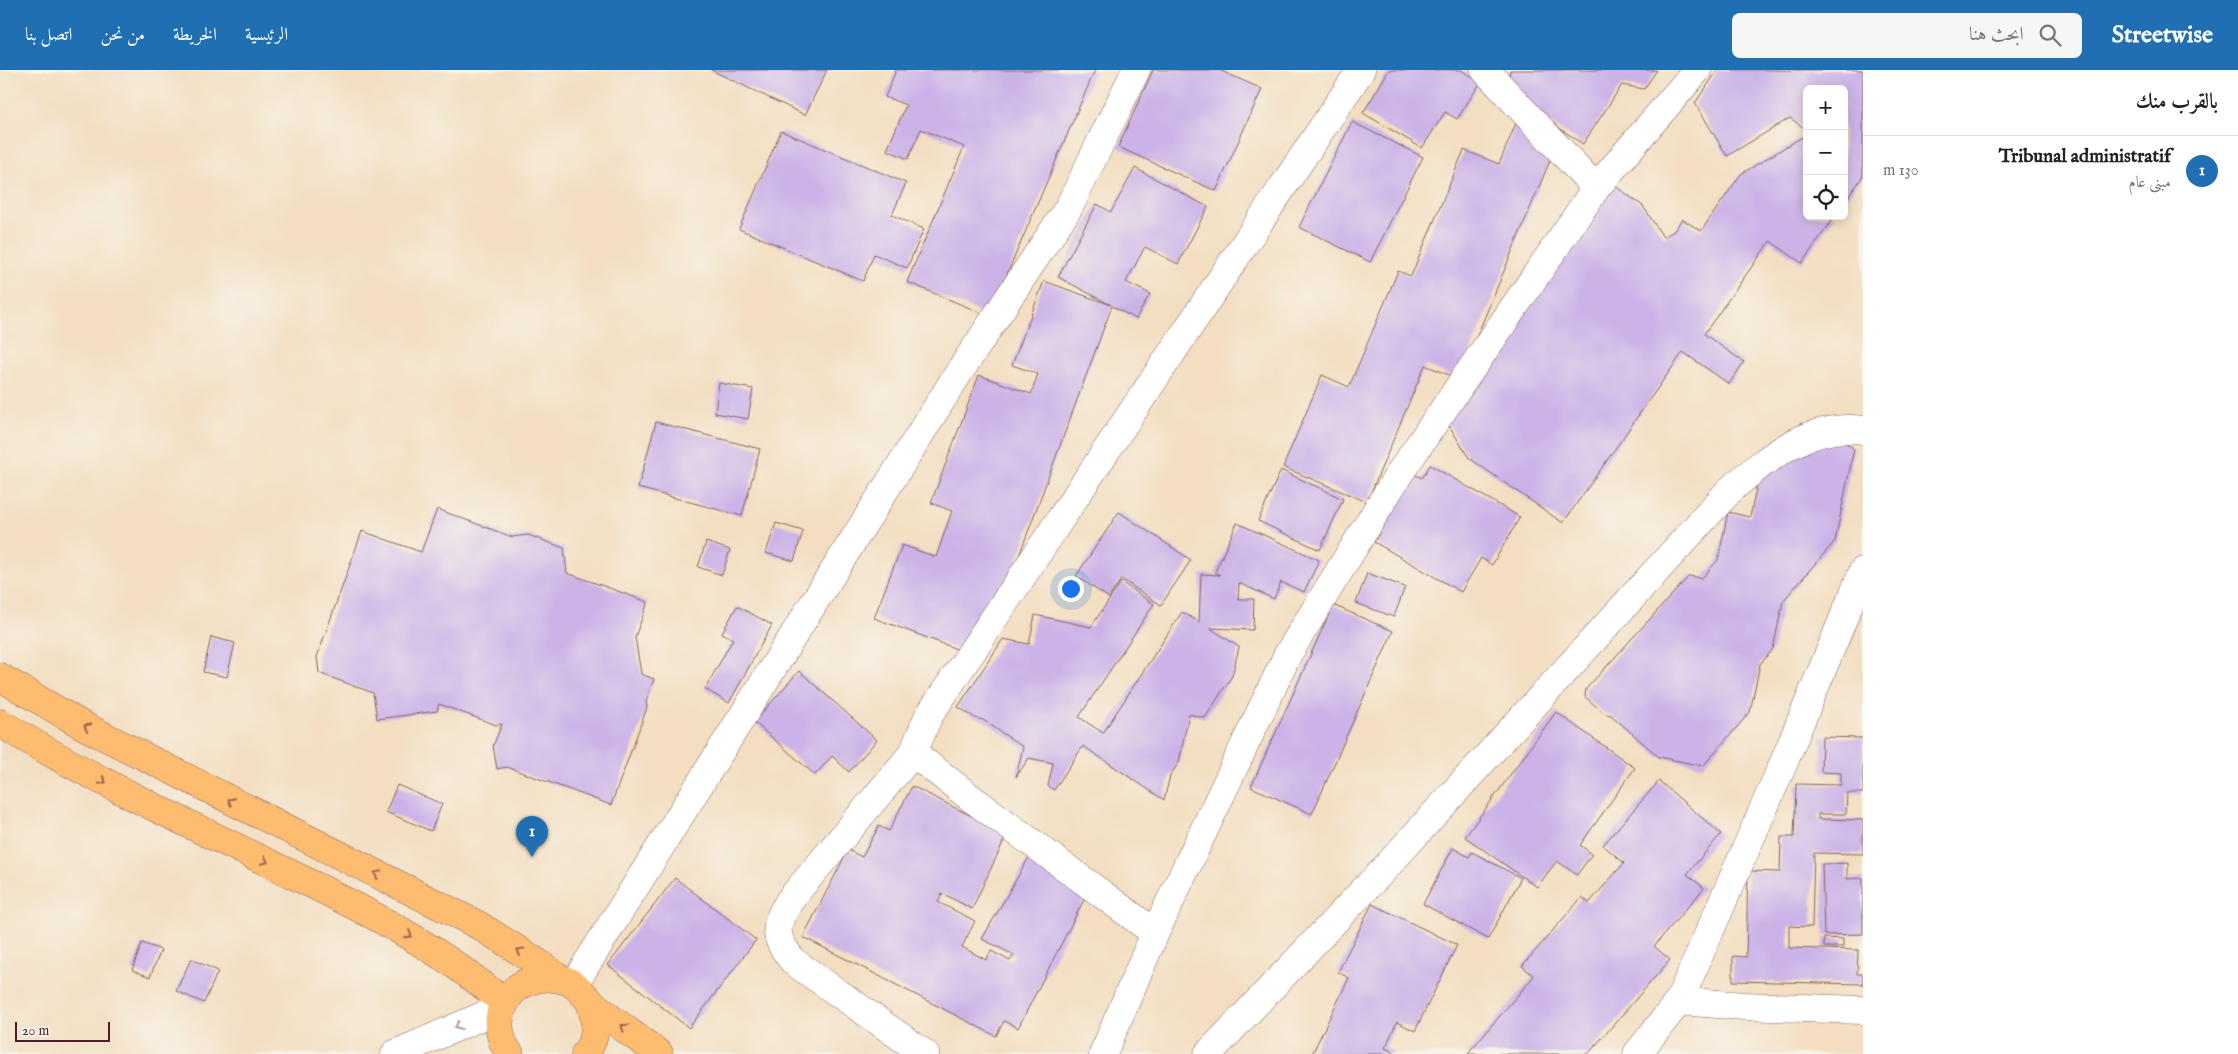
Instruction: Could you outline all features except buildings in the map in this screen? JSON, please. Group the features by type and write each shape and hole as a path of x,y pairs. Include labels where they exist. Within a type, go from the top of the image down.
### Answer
{"main road":[{"path":"0,677 82,725 480,926 574,988 659,1054"},
{"path":"0,723 60,760 409,934 470,975 504,1005"},
{"path":"510,1054 500,1030 504,1005 512,993 534,979 546,977 574,988 596,1024 595,1036 585,1054"}],"street":[{"path":"574,988 940,402 1069,207 1136,70"},
{"path":"925,1054 794,962 780,946 777,934 783,910 913,753 928,717 1361,70"},
{"path":"1485,70 1596,188"},
{"path":"1103,1054 1155,933 1288,654 1399,474 1596,188 1697,70"},
{"path":"1208,1054 1387,866 1730,490 1770,456 1800,438 1832,430 1863,430"},
{"path":"1638,1054 1679,1001 1781,770 1863,571"},
{"path":"913,753 1155,933"},
{"path":"1679,1001 1744,1006 1863,1010"},
{"path":"395,1054 504,1005"}],"place":[{"name":"Tribunal administratif","path":"532,857"}]}
